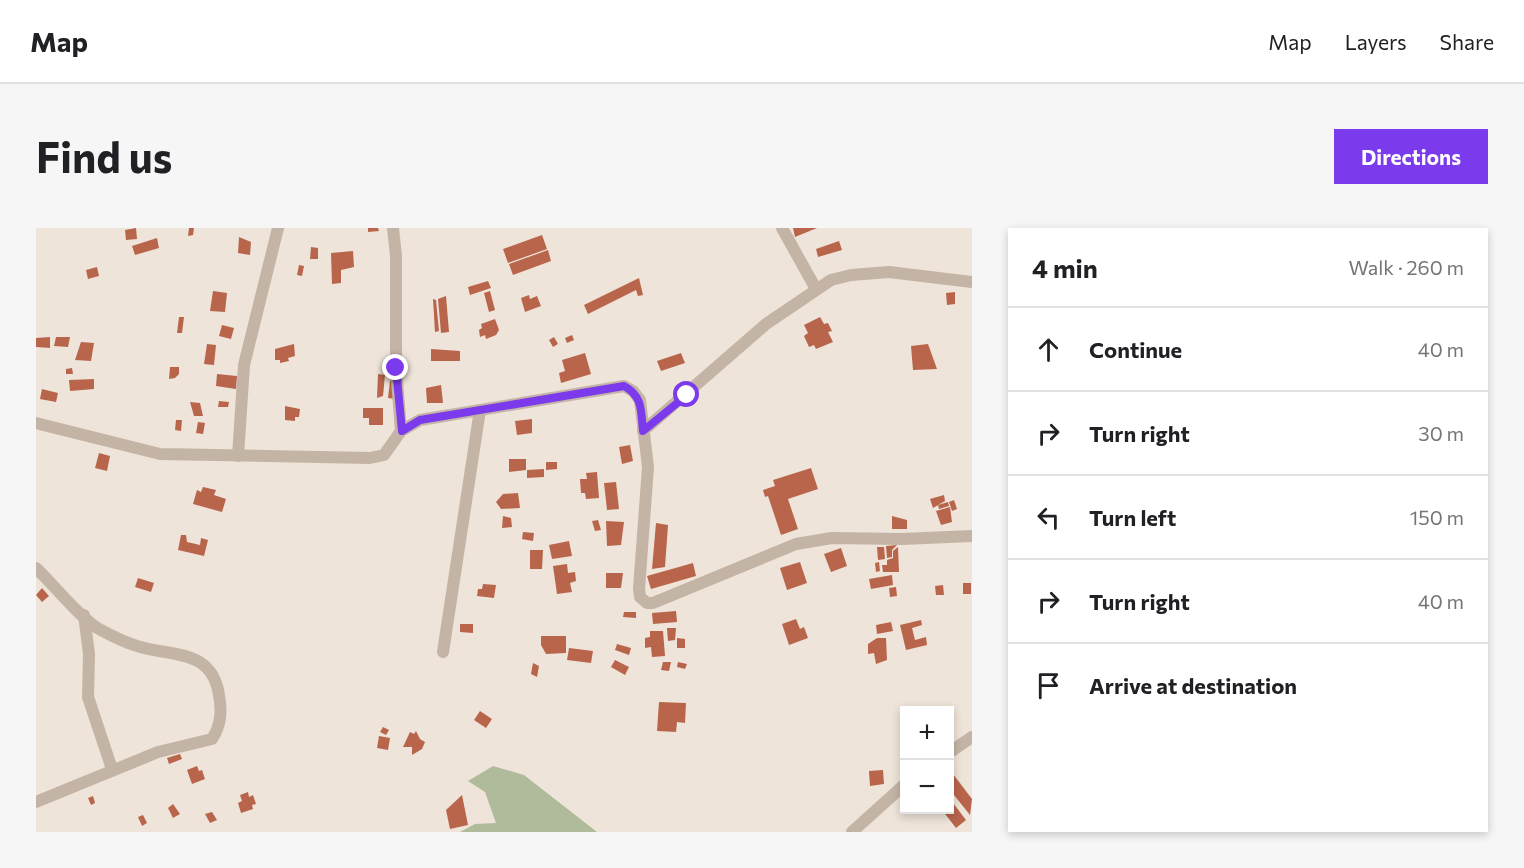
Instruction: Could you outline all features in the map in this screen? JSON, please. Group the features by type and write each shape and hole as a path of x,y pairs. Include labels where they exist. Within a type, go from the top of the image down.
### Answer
{"street":[{"path":"238,456 244,365 278,228"},
{"path":"393,228 396,256 396,368 402,431"},
{"path":"782,228 816,289"},
{"path":"643,431 766,324 831,280 851,275 889,272 972,282"},
{"path":"36,423 160,454 370,458 384,455 402,431 420,420 624,386 633,391 639,400 648,467 639,589 640,597 647,603 654,603 796,544 832,538 902,539 972,536"},
{"path":"443,652 480,410"},
{"path":"36,568 96,627 137,646 173,652 205,664 217,684 220,726 212,739 158,752 36,802"},
{"path":"84,615 89,654 88,697 112,769"},
{"path":"954,749 972,736"},
{"path":"852,832 900,789"}],"green space":[{"path":"493,766 524,775 597,832 460,832 475,824 496,823 485,792 468,781"}],"building":[{"path":"136,228 137,239 126,240 125,230"},
{"path":"189,228 194,228 193,235 188,236"},
{"path":"368,228 378,228 379,231 368,232"},
{"path":"793,228 817,228 795,237"},
{"path":"542,235 547,249 508,263 503,249"},
{"path":"239,237 251,242 250,255 238,253"},
{"path":"157,238 159,248 135,255 132,246"},
{"path":"839,241 842,250 818,257 816,249"},
{"path":"311,247 318,248 318,259 310,259"},
{"path":"548,250 551,261 513,275 509,264"},
{"path":"353,251 354,267 341,270 341,283 332,284 331,253"},
{"path":"299,265 304,266 302,276 297,275"},
{"path":"97,267 99,276 88,279 86,270"},
{"path":"639,278 643,295 638,296 636,290 588,314 584,305"},
{"path":"488,281 491,288 470,295 468,287"},
{"path":"213,291 227,293 225,312 210,311"},
{"path":"490,291 495,310 489,312 484,293"},
{"path":"955,292 955,304 947,305 946,293"},
{"path":"529,295 530,299 537,296 541,306 525,312 521,298"},
{"path":"446,296 449,332 441,333 438,299"},
{"path":"433,299 436,300 439,331 435,332"},
{"path":"179,317 184,317 182,333 177,333"},
{"path":"820,317 824,324 828,323 832,331 828,332 833,342 816,349 814,345 809,347 804,336 808,333 804,325"},
{"path":"495,319 499,330 496,335 486,339 485,335 480,337 481,324"},
{"path":"222,325 234,328 231,339 219,336"},
{"path":"572,335 574,340 567,343 565,338"},
{"path":"50,337 50,348 36,347 36,338"},
{"path":"56,337 70,337 68,347 54,346"},
{"path":"554,337 558,344 553,347 549,340"},
{"path":"81,342 94,343 91,361 75,360"},
{"path":"207,344 216,345 214,365 204,364"},
{"path":"294,344 295,356 288,358 289,361 280,363 280,360 275,360 275,349"},
{"path":"928,344 937,369 913,370 911,346"},
{"path":"431,349 460,351 460,361 431,361"},
{"path":"585,353 591,374 561,383 559,373 565,371 562,360"},
{"path":"681,353 685,363 661,371 657,361"},
{"path":"170,367 179,367 179,374 175,378 169,379"},
{"path":"72,368 73,374 66,374 66,369"},
{"path":"217,374 237,376 236,389 216,386"},
{"path":"378,374 385,375 383,396 377,398"},
{"path":"94,379 94,389 70,391 69,380"},
{"path":"390,381 397,381 395,399 388,398"},
{"path":"441,385 443,403 427,403 426,388"},
{"path":"42,389 58,393 56,402 40,399"},
{"path":"219,401 229,402 228,407 218,407"},
{"path":"190,402 200,403 203,416 194,416"},
{"path":"285,406 300,409 299,417 295,417 295,421 285,420"},
{"path":"363,408 383,408 383,425 369,425 369,418 363,418"},
{"path":"532,419 532,433 517,435 515,421"},
{"path":"176,420 182,420 181,431 175,430"},
{"path":"198,422 205,423 203,434 196,433"},
{"path":"630,445 633,461 622,464 619,447"},
{"path":"99,453 110,456 107,471 95,468"},
{"path":"509,459 526,459 526,470 509,472"},
{"path":"546,462 557,462 557,469 546,470"},
{"path":"811,468 818,489 788,499 798,529 781,535 768,496 765,497 763,490 775,486 773,480"},
{"path":"544,469 544,477 527,478 527,470"},
{"path":"597,472 599,498 586,499 585,493 581,493 580,479 587,479 586,473"},
{"path":"616,482 619,509 607,510 604,483"},
{"path":"203,487 216,490 214,495 226,499 222,512 193,504 197,490 201,492"},
{"path":"518,493 520,508 501,509 496,502 503,494"},
{"path":"944,495 945,501 933,508 930,499"},
{"path":"954,500 957,509 952,511 949,502"},
{"path":"948,502 949,506 939,509 938,505"},
{"path":"950,507 952,522 941,525 936,511"},
{"path":"503,516 511,518 512,527 502,528"},
{"path":"892,516 907,520 907,529 892,529"},
{"path":"598,520 601,530 595,531 592,521"},
{"path":"606,521 624,522 621,545 607,546"},
{"path":"656,523 668,525 665,567 652,569"},
{"path":"523,532 534,533 533,541 522,539"},
{"path":"181,535 186,535 187,542 200,545 201,538 208,540 204,556 178,550"},
{"path":"569,541 572,556 552,559 549,545"},
{"path":"897,545 892,550 892,557 887,558 886,546"},
{"path":"877,547 884,547 885,559 878,560"},
{"path":"898,547 899,572 883,572 882,565 887,565 887,560 893,558 893,551"},
{"path":"841,548 847,566 831,572 824,554"},
{"path":"530,550 543,550 542,569 530,569"},
{"path":"800,562 807,583 787,590 780,568"},
{"path":"879,562 880,571 876,572 875,563"},
{"path":"693,563 696,576 651,589 647,576"},
{"path":"567,564 568,573 575,572 576,581 570,583 572,592 557,594 553,566"},
{"path":"606,573 623,573 621,588 606,588"},
{"path":"892,575 893,585 871,589 869,579"},
{"path":"138,578 154,583 151,592 135,587"},
{"path":"963,583 971,583 971,594 963,594"},
{"path":"483,584 496,585 494,598 477,596 478,589 482,589"},
{"path":"943,585 944,595 936,595 935,586"},
{"path":"896,587 897,596 890,597 889,588"},
{"path":"42,588 49,596 42,602 36,595"},
{"path":"676,611 677,622 653,624 652,613"},
{"path":"624,612 636,612 636,618 623,617"},
{"path":"796,619 800,629 804,627 808,638 789,645 782,624"},
{"path":"921,620 922,625 912,628 915,640 926,637 927,645 906,650 900,625"},
{"path":"891,622 893,631 877,634 876,625"},
{"path":"460,624 473,624 473,633 460,632"},
{"path":"667,628 676,628 675,640 668,641"},
{"path":"650,631 663,631 665,656 652,657 651,647 645,648 645,638 650,637"},
{"path":"541,636 566,636 566,653 546,654 541,645"},
{"path":"677,638 685,639 685,648 677,648"},
{"path":"877,638 886,638 887,660 876,664 874,653 868,654 868,644"},
{"path":"617,644 631,648 629,655 615,650"},
{"path":"569,648 593,651 591,663 567,660"},
{"path":"615,660 629,667 625,675 611,667"},
{"path":"663,662 671,662 669,671 661,670"},
{"path":"678,662 687,664 685,669 677,667"},
{"path":"533,663 539,666 537,677 531,674"},
{"path":"659,702 686,703 685,723 677,722 676,732 657,731"},
{"path":"480,711 492,719 486,728 474,720"},
{"path":"383,727 389,730 386,735 380,732"},
{"path":"416,731 420,739 425,742 422,749 412,755 412,747 403,747 410,732 414,734"},
{"path":"379,736 390,738 388,750 377,748"},
{"path":"180,754 182,759 169,764 167,758"},
{"path":"197,766 199,771 202,770 205,779 192,784 187,770"},
{"path":"883,770 884,784 870,786 869,771"},
{"path":"954,775 972,799 970,815 954,795"},
{"path":"248,792 249,797 253,795 256,804 252,805 253,809 241,813 238,803 242,801 240,795"},
{"path":"462,795 468,825 450,829 446,810"},
{"path":"93,796 95,803 91,805 88,798"},
{"path":"173,804 180,814 173,818 168,808"},
{"path":"954,804 966,820 956,828 945,814 954,814"},
{"path":"212,812 217,820 210,823 205,814"},
{"path":"143,815 147,823 142,826 138,817"}],"route":[{"path":"396,368 402,431 420,420 624,386 633,391 639,400 643,431 687,395"}]}
